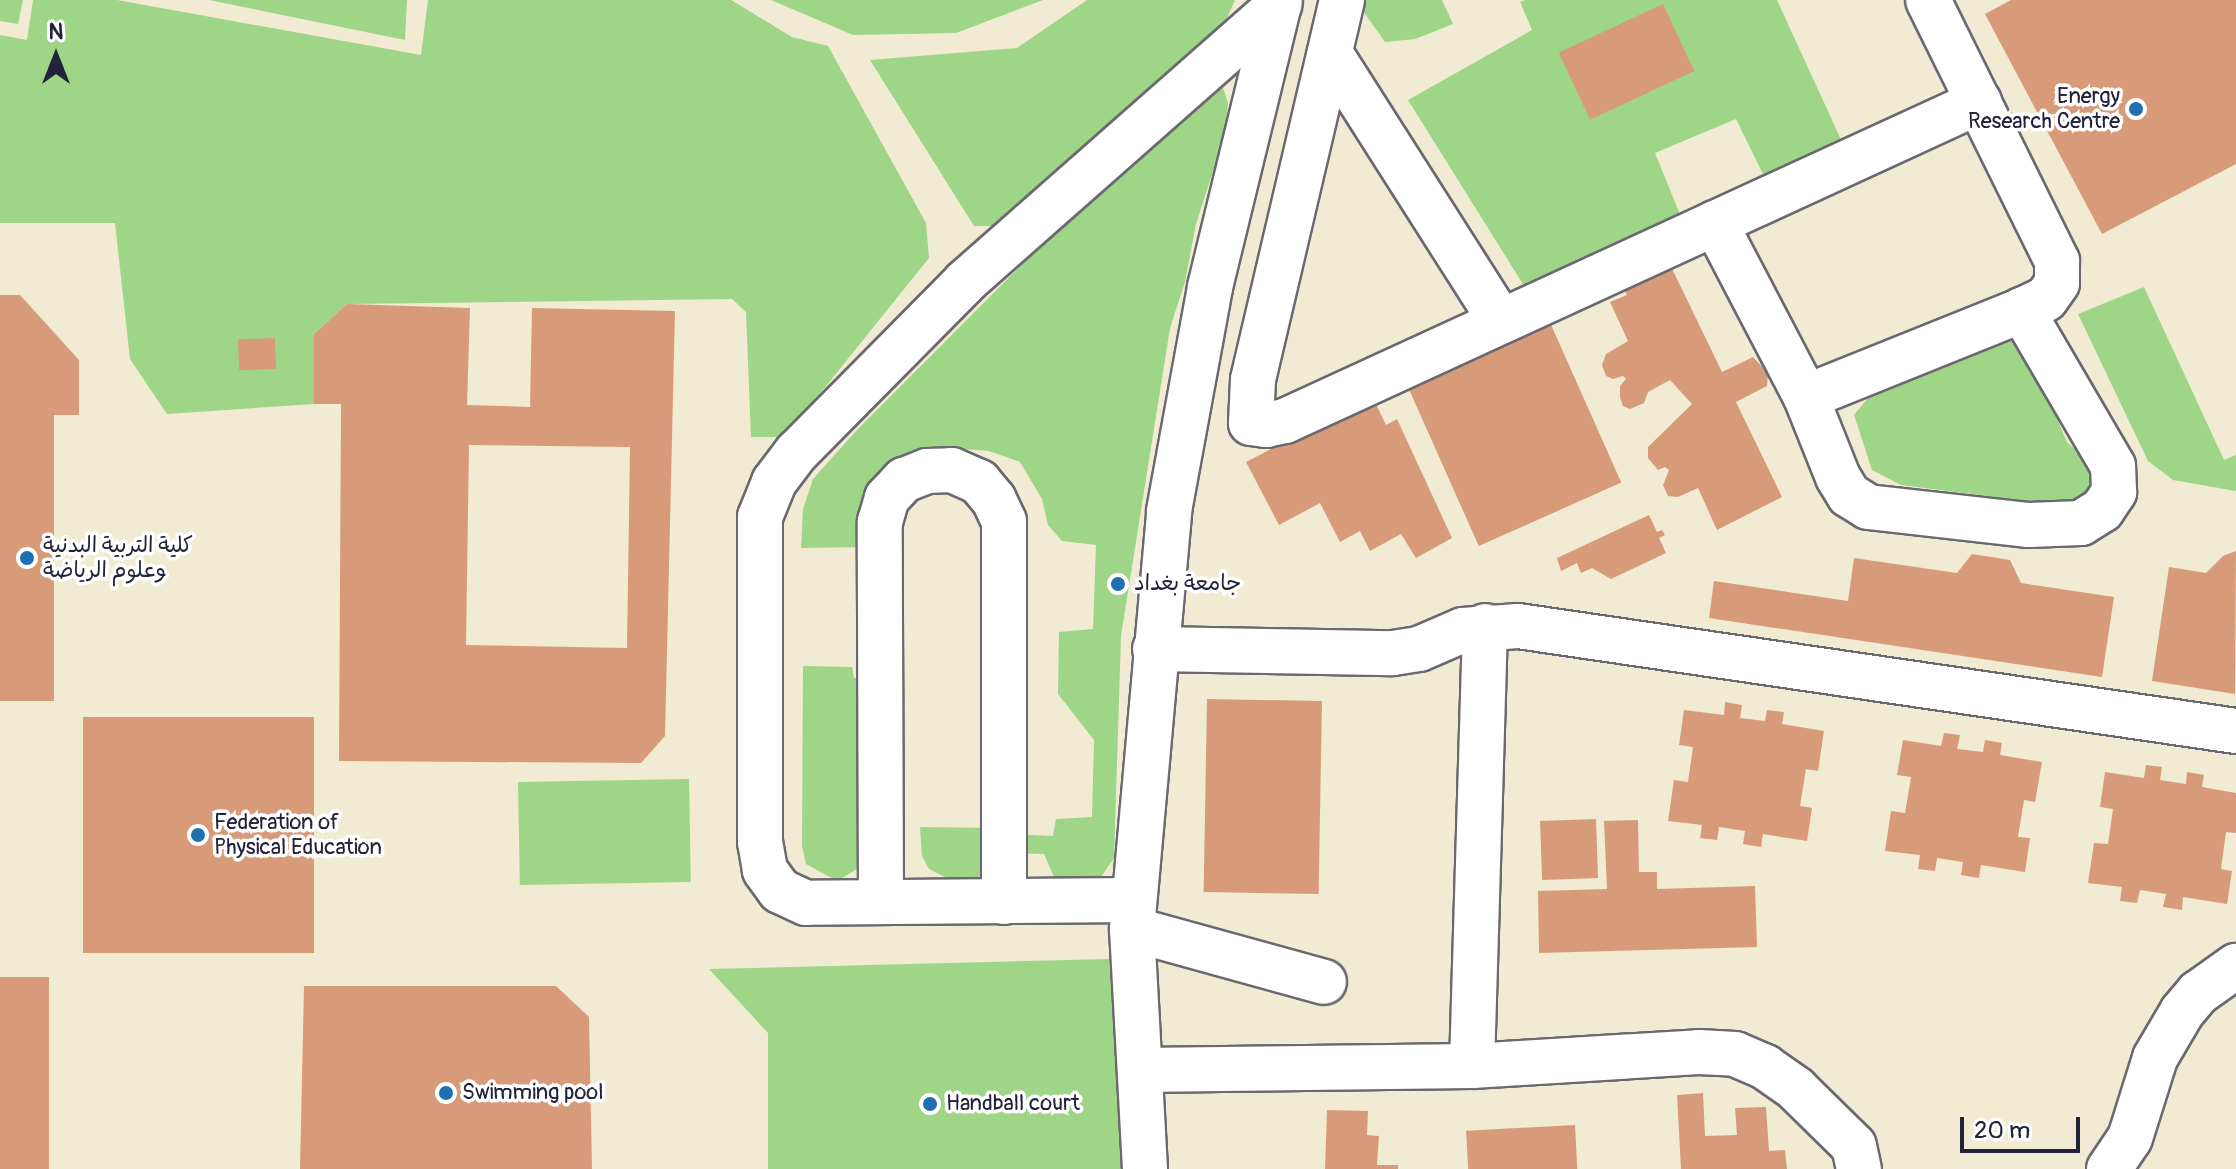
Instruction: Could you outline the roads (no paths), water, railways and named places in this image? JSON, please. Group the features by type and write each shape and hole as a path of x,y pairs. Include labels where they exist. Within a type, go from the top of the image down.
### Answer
{"lane":[{"path":"1342,0 1253,380 1251,423 1266,425 1285,421 1979,102"},
{"path":"1806,397 2022,310 2046,299 2057,283 2057,261 1928,0"},
{"path":"1145,1169 1132,914 1169,511 1210,287 1280,3"},
{"path":"1280,3 965,282 797,452 774,482 760,517 760,842 765,870 780,891 806,903 1004,902 1132,914 1324,982"},
{"path":"1330,53 1501,321"},
{"path":"1715,223 1806,397 1838,477 1849,495 1868,507 2029,525 2081,523 2102,510 2114,492 2113,466 2022,310"},
{"path":"881,902 880,522 887,498 904,480 927,471 952,470 979,482 994,500 1004,521 1004,902"},
{"path":"1472,1066 1485,626"},
{"path":"1155,649 1393,653 1419,649 1463,630 1518,626 2236,731"},
{"path":"2109,1169 2130,1138 2155,1058 2174,1023 2198,993 2236,966"},
{"path":"1140,1070 1472,1066 1699,1052 1735,1054 1765,1067 1796,1089 1854,1146 1859,1169"}],"place":[{"name":"Energy Research Centre","path":"2136,109"},
{"name":"كلية التربية البدنية وعلوم الرياضة","path":"27,558"},
{"name":"جامعة بغداد","path":"1118,584"},
{"name":"Federation of Physical Education","path":"198,835"},
{"name":"Swimming pool","path":"446,1093"},
{"name":"Handball court","path":"930,1104"}]}
